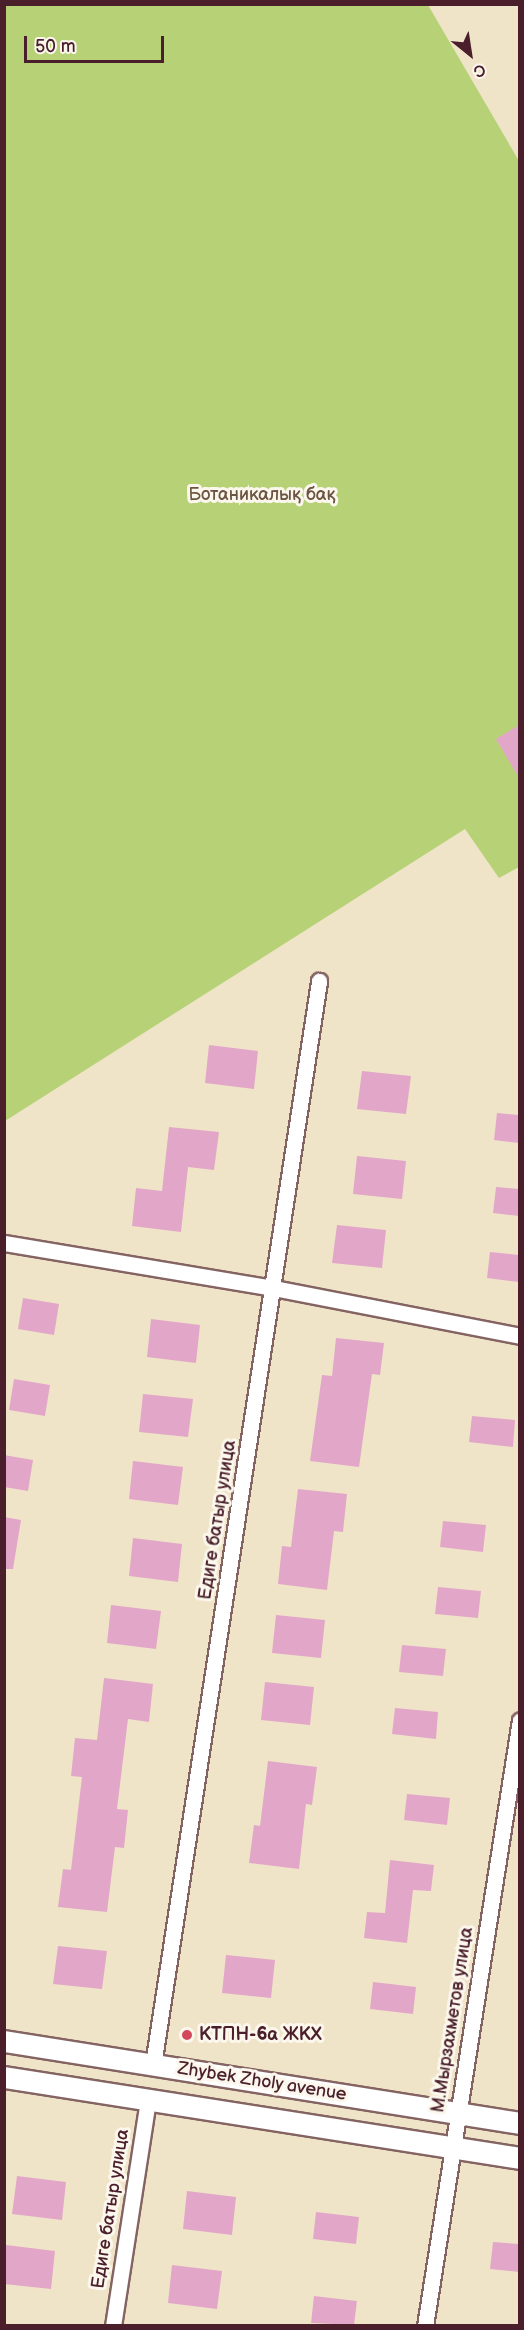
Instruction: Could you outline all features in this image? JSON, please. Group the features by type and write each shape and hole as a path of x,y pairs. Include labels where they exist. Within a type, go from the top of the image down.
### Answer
{"street":[{"name":"Едиге батыр улица","path":"153,2065 274,1288 319,981"},
{"path":"4,1243 274,1288 519,1336"},
{"name":"М.Мырзахметов улица","path":"425,2325 519,1720"},
{"name":"Zhybek Zholy avenue","path":"4,2041 519,2123"},
{"name":"Zhybek Zholy avenue","path":"4,2077 452,2150 519,2158"},
{"name":"Едиге батыр улица","path":"113,2325 148,2099"}],"green space":[{"name":"Ботаникалық бақ","path":"5,5 428,5 519,161 519,867 499,878 465,829 5,1121"}],"building":[{"path":"519,725 519,778 496,739"},
{"path":"209,1045 258,1051 254,1089 205,1083"},
{"path":"362,1071 411,1076 406,1114 357,1109"},
{"path":"497,1113 519,1115 519,1143 494,1140"},
{"path":"169,1127 219,1132 214,1170 188,1167 181,1232 132,1226 136,1188 162,1191"},
{"path":"357,1156 406,1161 402,1199 353,1194"},
{"path":"496,1187 519,1189 519,1216 493,1213"},
{"path":"337,1225 386,1230 382,1268 332,1263"},
{"path":"490,1252 519,1255 519,1282 487,1278"},
{"path":"23,1298 59,1304 54,1335 18,1329"},
{"path":"151,1319 200,1325 196,1363 147,1357"},
{"path":"336,1338 384,1343 380,1375 372,1374 359,1467 310,1461 322,1375 332,1376"},
{"path":"14,1379 50,1385 45,1416 9,1410"},
{"path":"143,1394 193,1399 188,1437 139,1432"},
{"path":"472,1416 515,1420 513,1447 469,1442"},
{"path":"4,1455 33,1460 28,1491 4,1487"},
{"path":"133,1461 183,1467 178,1505 129,1499"},
{"path":"298,1489 347,1494 343,1532 334,1531 327,1590 278,1584 282,1546 291,1547"},
{"path":"4,1517 21,1520 13,1569 4,1569"},
{"path":"443,1521 486,1525 483,1552 440,1547"},
{"path":"133,1538 182,1544 178,1582 129,1576"},
{"path":"438,1587 481,1591 478,1618 435,1614"},
{"path":"111,1605 161,1611 156,1649 107,1643"},
{"path":"276,1615 325,1620 321,1658 272,1653"},
{"path":"402,1645 446,1649 443,1676 399,1672"},
{"path":"104,1678 153,1684 149,1722 128,1719 117,1809 128,1810 124,1848 115,1847 107,1912 58,1907 63,1869 71,1870 82,1777 71,1776 75,1738 97,1740"},
{"path":"265,1682 314,1687 310,1725 261,1720"},
{"path":"395,1708 438,1712 436,1739 392,1734"},
{"path":"268,1761 317,1767 312,1805 306,1804 299,1869 249,1863 254,1825 260,1826"},
{"path":"407,1794 450,1798 447,1825 404,1820"},
{"path":"390,1860 434,1865 431,1891 413,1890 407,1943 364,1938 367,1912 385,1913"},
{"path":"58,1946 107,1951 102,1989 53,1984"},
{"path":"226,1955 275,1960 271,1998 222,1993"},
{"path":"373,1982 416,1987 413,2014 370,2009"},
{"path":"17,2176 66,2182 62,2220 12,2214"},
{"path":"187,2191 236,2197 232,2235 183,2229"},
{"path":"316,2212 359,2217 356,2244 313,2239"},
{"path":"493,2242 519,2244 519,2272 490,2269"},
{"path":"6,2245 55,2251 51,2289 4,2284"},
{"path":"172,2265 222,2271 217,2309 168,2303"},
{"path":"314,2296 357,2301 354,2325 311,2323"}],"place":[{"name":"КТПН-6а ЖКХ","path":"187,2035"}]}
